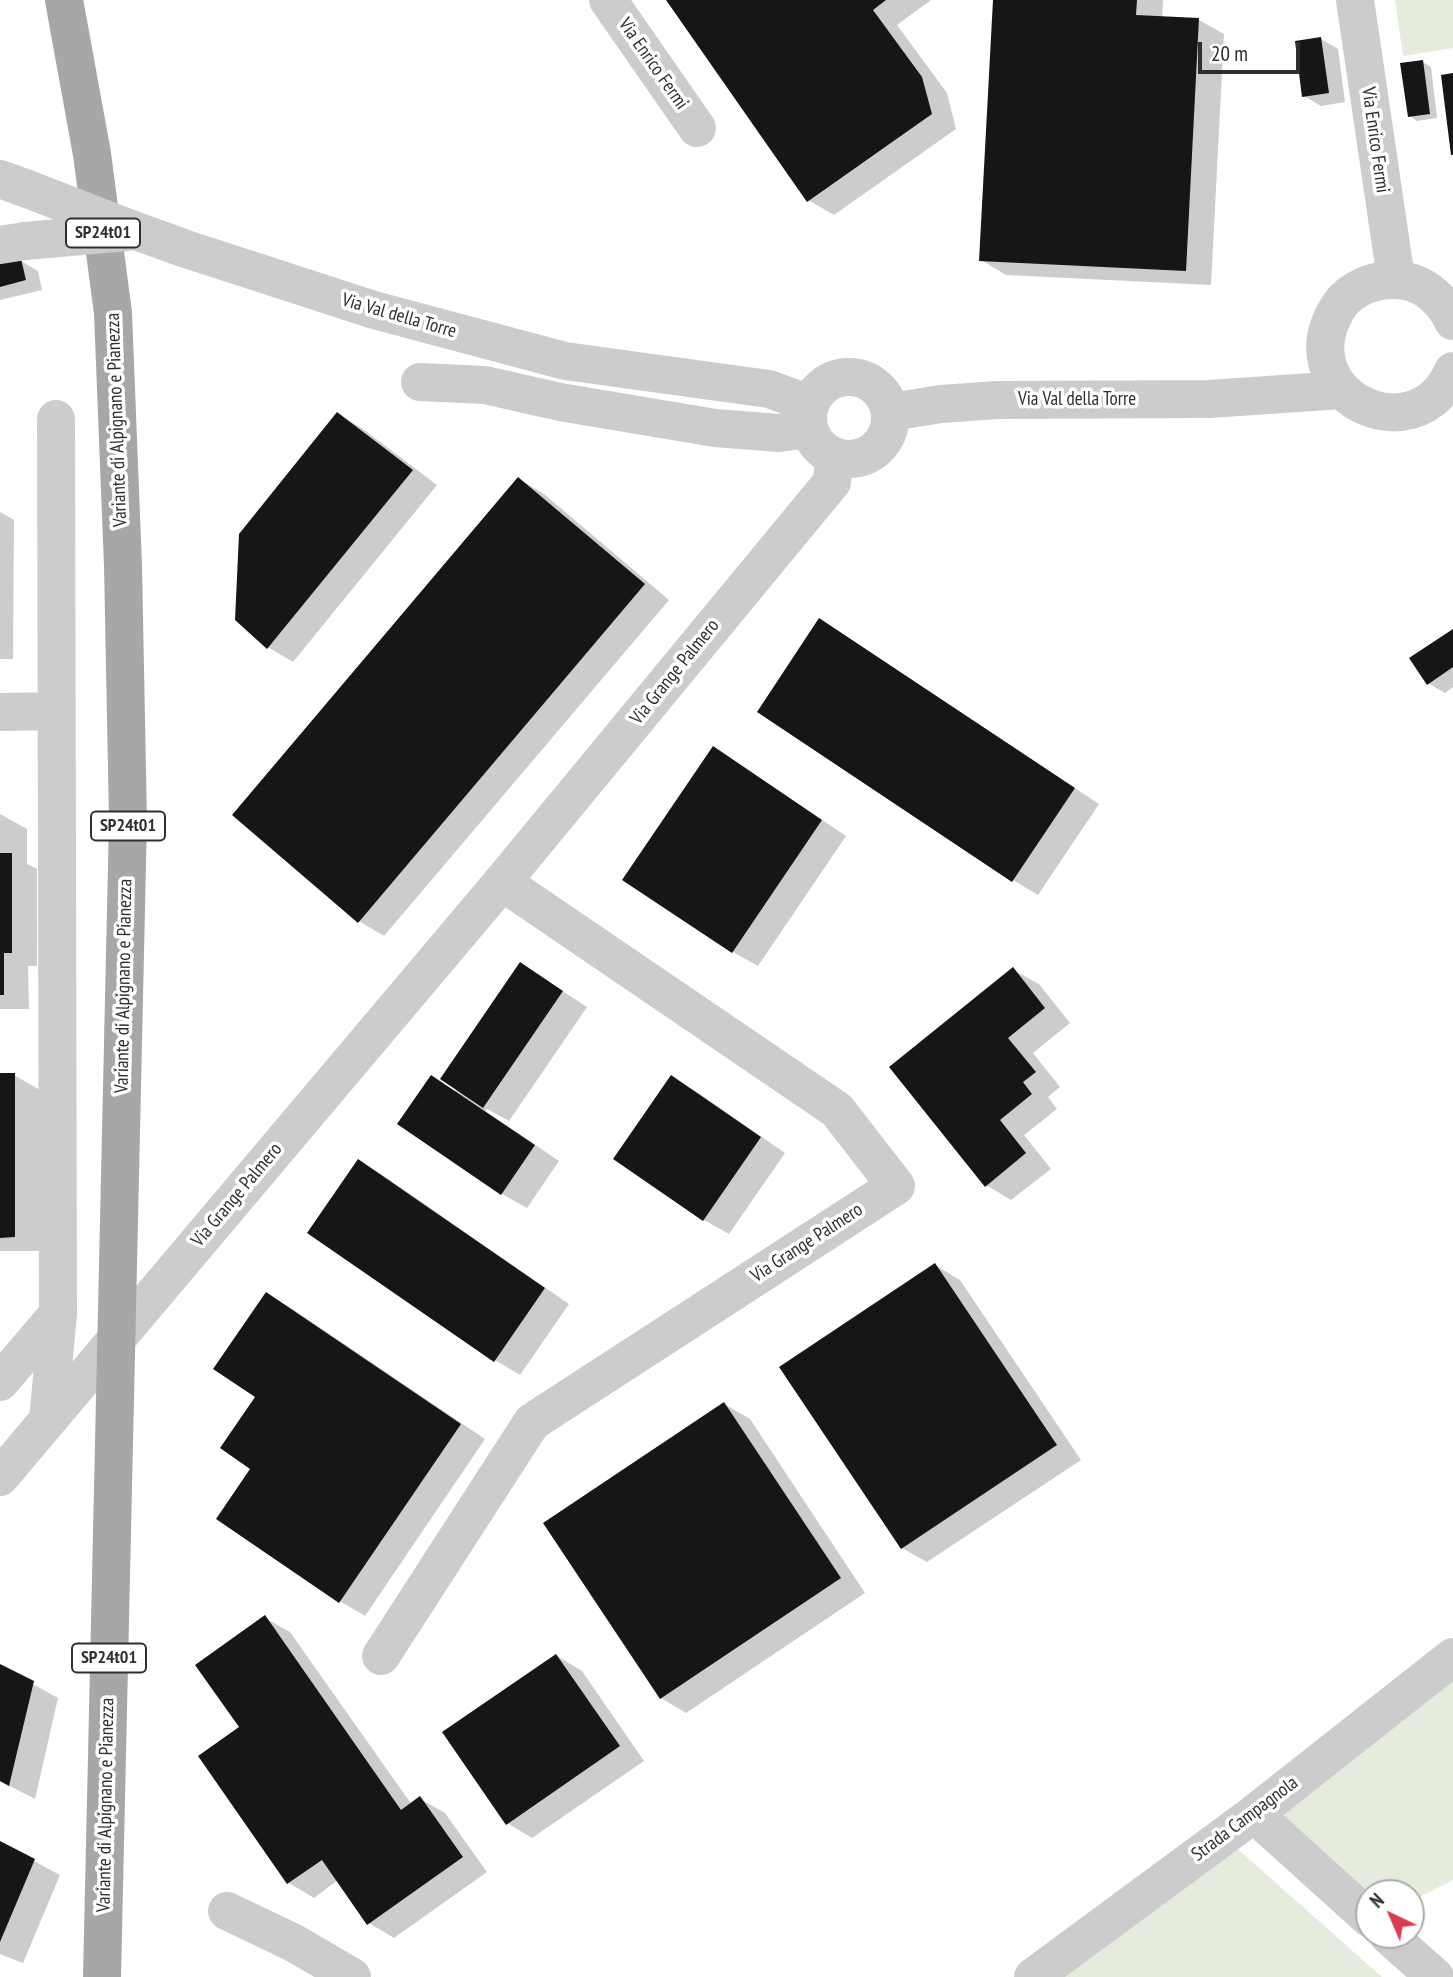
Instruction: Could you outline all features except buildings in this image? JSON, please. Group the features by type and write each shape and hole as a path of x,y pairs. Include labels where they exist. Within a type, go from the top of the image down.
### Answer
{"main road":[{"name":"Variante di Alpignano e Pianezza","path":"64,0 92,154 113,313 122,539 128,820 102,1977"}],"street":[{"name":"Via Enrico Fermi","path":"608,0 697,128"},
{"name":"Via Enrico Fermi","path":"1355,0 1396,279"},
{"name":"Via Val della Torre","path":"13,183 186,249 374,310 565,361 769,389 818,430"},
{"path":"13,243 136,231"},
{"path":"1448,386 1421,406 1399,413 1378,412 1358,404 1341,390 1330,374 1325,337 1331,318 1342,302 1357,289 1376,281 1396,279 1433,293 1447,308 1453,321"},
{"path":"1263,395 1325,337"},
{"path":"420,382 485,385 559,402 715,428 779,433 818,430 848,460 863,457 876,450 885,440 891,412 886,398 877,387 865,380 838,378 826,384 818,430"},
{"name":"Via Val della Torre","path":"891,412 941,404 997,400 1209,399 1341,390"},
{"path":"48,1420 58,1314 56,419"},
{"name":"Via Grange Palmero","path":"0,1476 502,882 832,482 818,430"},
{"path":"0,712 57,710"},
{"name":"Via Grange Palmero","path":"380,1656 532,1422 896,1186 837,1110 502,882"},
{"path":"48,1420 2,1375 58,1314"},
{"name":"Strada Campagnola","path":"1033,1977 1254,1814 1453,1657"},
{"path":"1254,1814 1355,1905"},
{"path":"227,1911 294,1943 352,1977"},
{"path":"1404,1949 1435,1977"}],"shaded area":[{"path":"1395,0 1453,0 1453,48 1403,56"},
{"path":"1453,1657 1453,1880 1425,1894 1425,1879 1355,1879 1355,1883 1254,1814"},
{"path":"1232,1844 1382,1977 1063,1977"}]}
